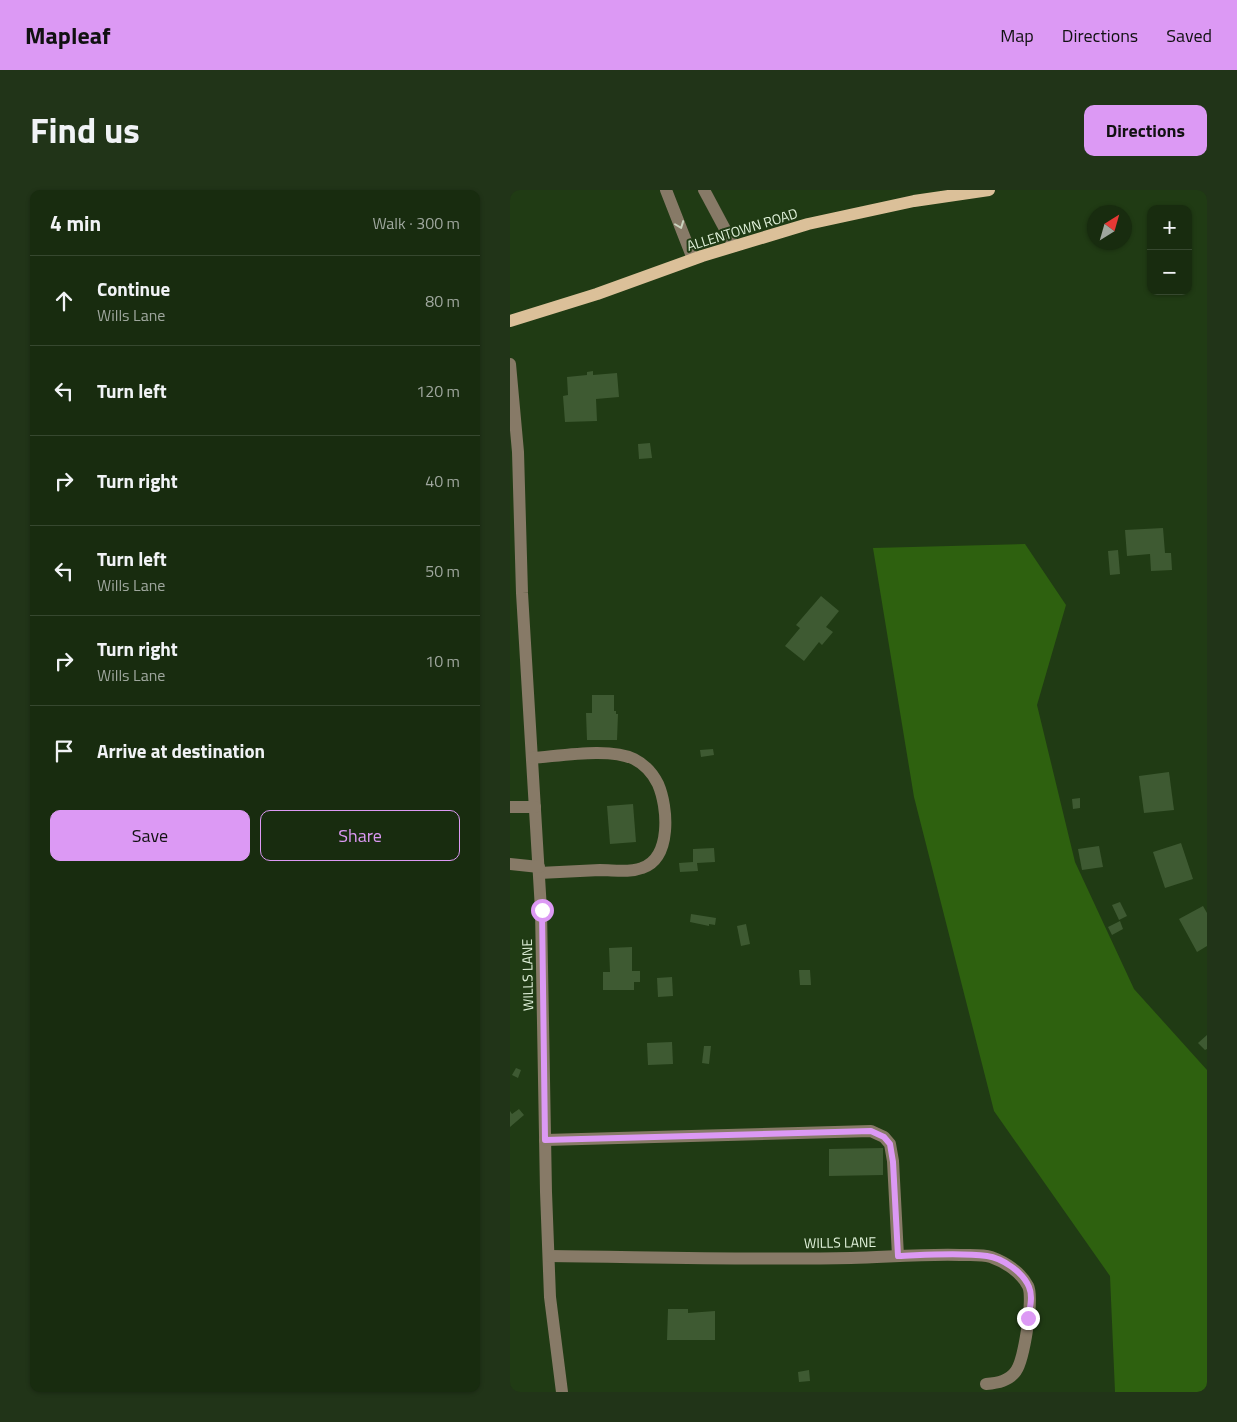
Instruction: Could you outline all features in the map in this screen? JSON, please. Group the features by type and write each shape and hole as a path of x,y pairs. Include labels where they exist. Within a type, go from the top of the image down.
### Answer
{"main road":[{"name":"ALLENTOWN ROAD","path":"510,322 597,294 694,259 808,224 931,198 989,190"}],"street":[{"path":"666,190 694,259"},
{"path":"704,190 734,246"},
{"name":"WILLS LANE","path":"510,364 518,452 522,593 542,910 545,1140 550,1297 562,1392"},
{"path":"510,864 539,870 630,871 643,868 652,863 659,855 663,846 665,834 661,791 646,768 635,760 617,754 603,753 532,758"},
{"path":"510,807 536,807"},
{"path":"545,1140 871,1131 884,1137 890,1144 893,1162 898,1256"},
{"name":"WILLS LANE","path":"548,1256 842,1258 929,1254 988,1256 1010,1266 1024,1279 1030,1288 1031,1300 1021,1359 1016,1371 1008,1379 998,1383 986,1384"}],"green space":[{"path":"1025,544 1066,605 1037,705 1075,862 1134,989 1207,1070 1207,1392 1115,1392 1110,1276 994,1111 914,797 873,548"}],"building":[{"path":"593,371 593,375 617,373 619,397 596,399 597,421 565,422 563,396 568,395 567,377 587,375 587,372"},
{"path":"650,443 652,458 639,459 638,444"},
{"path":"1163,528 1165,553 1171,553 1172,570 1151,571 1150,554 1127,556 1125,530"},
{"path":"1118,550 1120,574 1110,575 1108,551"},
{"path":"821,596 839,611 826,627 833,632 822,645 819,642 804,661 785,646 800,628 796,625"},
{"path":"592,695 614,695 614,711 618,714 617,740 587,740 586,713 592,713"},
{"path":"713,749 714,755 701,757 700,750"},
{"path":"1169,772 1174,810 1144,813 1139,776"},
{"path":"1080,798 1080,808 1073,809 1072,799"},
{"path":"633,804 636,842 610,844 607,806"},
{"path":"1181,843 1193,879 1165,888 1153,852"},
{"path":"1099,846 1103,867 1082,870 1078,849"},
{"path":"714,848 715,862 697,863 698,871 680,872 679,863 693,862 693,849"},
{"path":"1120,902 1127,916 1119,920 1112,905"},
{"path":"1203,906 1207,913 1207,946 1197,952 1179,919"},
{"path":"691,914 716,918 715,925 709,924 709,926 690,922"},
{"path":"1120,921 1123,929 1112,935 1108,927"},
{"path":"746,924 750,944 741,946 737,926"},
{"path":"632,947 632,971 640,971 640,982 634,982 634,990 603,990 603,972 610,972 609,948"},
{"path":"799,970 810,970 811,985 800,985"},
{"path":"672,977 673,996 658,997 657,978"},
{"path":"1207,1035 1207,1049 1205,1050 1198,1043"},
{"path":"672,1042 673,1064 648,1065 647,1043"},
{"path":"704,1046 711,1046 709,1064 702,1063"},
{"path":"516,1068 521,1070 518,1078 512,1075"},
{"path":"519,1109 524,1115 510,1127 510,1111 512,1114"},
{"path":"883,1148 883,1175 829,1176 829,1149"},
{"path":"668,1309 688,1309 688,1313 715,1311 715,1340 667,1340"},
{"path":"809,1370 810,1381 799,1382 798,1372"}],"route":[{"path":"542,910 545,1140 871,1131 884,1137 890,1144 893,1162 898,1256 929,1254 988,1256 999,1260 1019,1273 1030,1288 1031,1300 1028,1318"}]}
